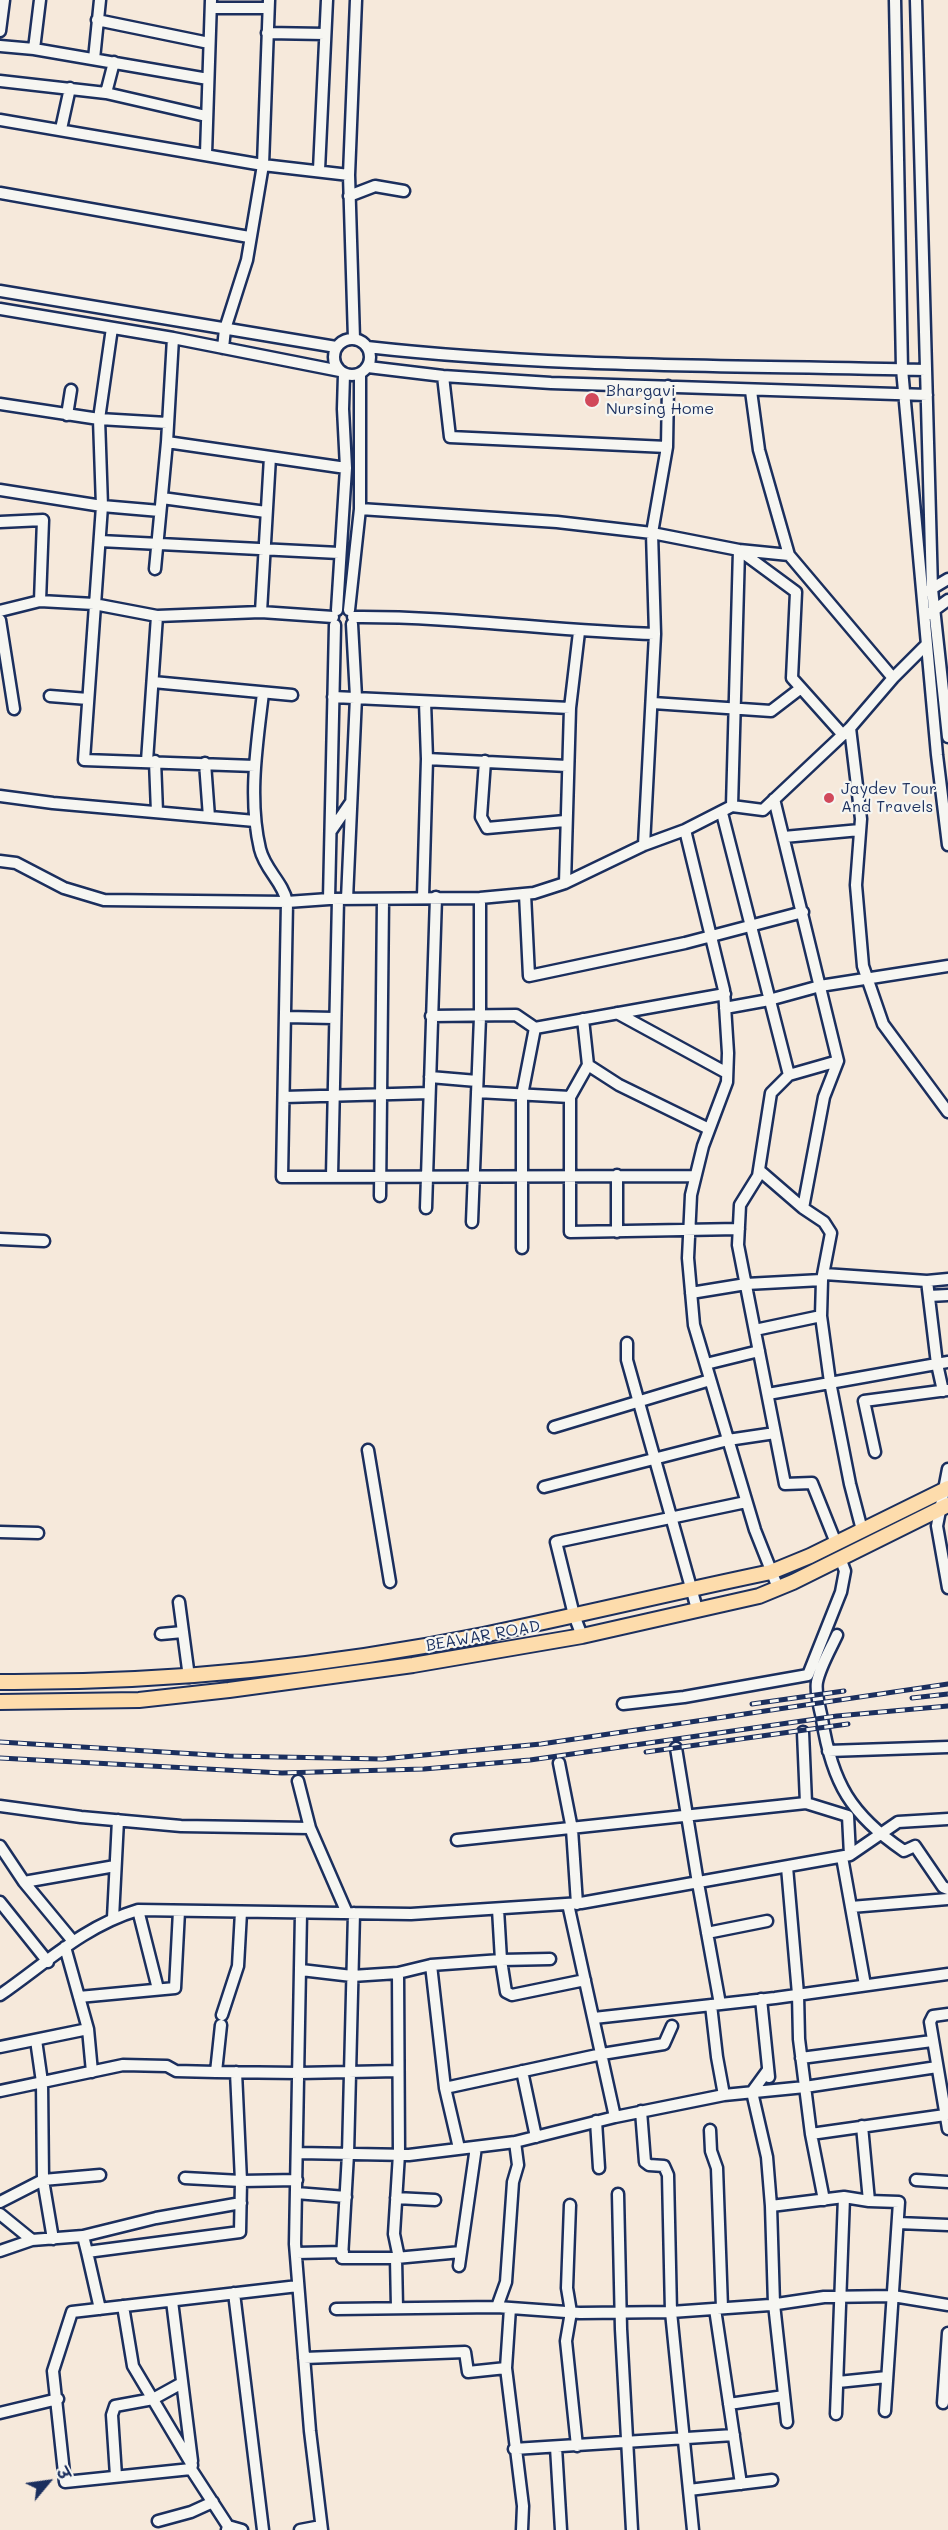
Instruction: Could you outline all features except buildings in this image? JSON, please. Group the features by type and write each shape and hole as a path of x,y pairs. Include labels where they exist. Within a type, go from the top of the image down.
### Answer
{"main road":[{"name":"BEAWAR ROAD","path":"0,1682 83,1683 189,1677 326,1661 408,1648 574,1615 771,1572 945,1490"},
{"name":"BEAWAR ROAD","path":"0,1702 139,1700 229,1690 413,1665 582,1636 759,1596 943,1506"},
{"path":"227,1672 229,1690"}],"street":[{"path":"0,31 4,0"},
{"path":"34,49 40,0"},
{"path":"94,59 100,0"},
{"path":"319,170 327,0"},
{"path":"354,339 349,174 356,0"},
{"path":"894,0 902,369 929,614 948,737"},
{"path":"916,0 927,395 927,591"},
{"path":"206,154 211,4 268,4 263,165 249,237 247,260 225,329 223,348"},
{"path":"97,20 209,43"},
{"path":"267,33 325,34"},
{"path":"0,46 34,49 208,79"},
{"path":"106,93 114,62"},
{"path":"0,81 106,93 206,116"},
{"path":"61,129 70,88"},
{"path":"0,120 263,165 349,174"},
{"path":"349,196 375,186 404,191"},
{"path":"0,193 249,237"},
{"path":"0,291 336,347"},
{"path":"0,309 223,348 342,373 364,371 551,383 927,395"},
{"path":"112,328 99,419 102,506 84,760 255,766"},
{"path":"155,568 167,442 173,339"},
{"path":"338,899 330,832 335,618 346,468 342,373 334,363 336,347 344,340 354,339 367,347 581,363 926,370"},
{"path":"332,1176 338,899 351,801 356,697 351,617 360,510 364,371 370,357 367,347"},
{"path":"443,376 450,437 667,447"},
{"path":"644,845 655,634 652,532 667,447 668,386"},
{"path":"67,415 71,390"},
{"path":"752,391 759,450 789,555 894,678"},
{"path":"0,404 99,419 167,423"},
{"path":"167,442 346,468"},
{"path":"261,612 270,457"},
{"path":"0,490 102,506 160,511"},
{"path":"162,498 266,512"},
{"path":"360,510 522,518 652,532 739,550 789,555"},
{"path":"0,522 43,520 40,601"},
{"path":"100,541 339,553"},
{"path":"739,550 796,592 792,678 846,732 861,819 856,885 863,966 883,1024 948,1112"},
{"path":"732,806 739,550"},
{"path":"927,591 948,579"},
{"path":"948,600 929,614 927,644 948,845"},
{"path":"0,611 40,601 94,604 157,616 261,612 335,618"},
{"path":"335,618 341,609 351,617 472,621 579,632 655,634"},
{"path":"157,616 151,761 157,812"},
{"path":"335,618 342,629 351,617"},
{"path":"0,620 14,709"},
{"path":"565,883 570,708 579,632"},
{"path":"0,861 16,863 64,888 104,900 287,902 423,897 480,898 525,894 565,883 644,845 722,813 732,806 763,810 846,732 927,644"},
{"path":"153,682 292,695"},
{"path":"653,703 771,711 801,688"},
{"path":"263,693 255,766 255,821 264,861 284,891 287,902 282,1177 695,1176"},
{"path":"50,696 88,699"},
{"path":"333,697 570,708"},
{"path":"423,897 427,759 425,702"},
{"path":"427,759 567,766"},
{"path":"485,761 481,818 487,828 565,821"},
{"path":"205,763 209,817"},
{"path":"0,796 255,821"},
{"path":"774,799 838,1061 824,1097 803,1209"},
{"path":"330,832 351,801"},
{"path":"722,813 789,1075"},
{"path":"685,830 725,994 726,1008 727,1083 709,1129 695,1176 688,1258 694,1325 746,1502 778,1588"},
{"path":"784,837 860,830"},
{"path":"525,894 528,976 710,936 803,912"},
{"path":"426,1208 436,897"},
{"path":"472,1222 480,1017 480,898"},
{"path":"380,1196 383,899"},
{"path":"726,1008 769,1000 820,986 948,966"},
{"path":"431,1016 516,1016 535,1028 725,994"},
{"path":"617,1013 727,1073"},
{"path":"286,1017 334,1018"},
{"path":"583,1019 588,1065 570,1097 570,1232 739,1229"},
{"path":"522,1248 522,1095 535,1028"},
{"path":"836,1543 812,1483 785,1484 738,1245 740,1205 758,1176 771,1093 789,1075 838,1061"},
{"path":"588,1065 619,1084 709,1129"},
{"path":"429,1077 522,1095 570,1097"},
{"path":"284,1097 429,1093"},
{"path":"759,1170 803,1209 824,1222 831,1233 823,1277 821,1316 830,1382 850,1484 862,1530"},
{"path":"617,1176 617,1232"},
{"path":"0,1239 44,1241"},
{"path":"691,1293 746,1284 823,1277 927,1281 948,1279"},
{"path":"874,1452 864,1401 946,1390 927,1281"},
{"path":"929,1296 948,1296"},
{"path":"755,1330 821,1316"},
{"path":"627,1343 627,1360 697,1609"},
{"path":"706,1364 759,1351"},
{"path":"768,1394 943,1363"},
{"path":"554,1427 710,1380"},
{"path":"544,1486 728,1440 775,1433"},
{"path":"368,1449 390,1582"},
{"path":"948,1469 937,1535 948,1588"},
{"path":"582,1636 574,1615 556,1542 746,1502"},
{"path":"0,1532 38,1533"},
{"path":"623,1704 684,1697 808,1675 841,1592 845,1571 840,1558"},
{"path":"179,1602 189,1677"},
{"path":"161,1634 183,1632"},
{"path":"837,1635 817,1684 828,1751 837,1779 851,1805 880,1835 904,1851 915,1846 943,1887 948,1889"},
{"path":"803,1732 806,1803"},
{"path":"828,1751 948,1747"},
{"path":"676,1748 707,1933 716,2005 717,2057 724,2095"},
{"path":"559,1762 572,1829 573,1904 585,1980 615,2117"},
{"path":"298,1781 310,1827 350,1913 352,1976 350,2072 342,2258 398,2258 461,2252"},
{"path":"457,1840 806,1803 848,1816 846,1856 851,1907 865,1985"},
{"path":"3,1809 181,1826 310,1827"},
{"path":"0,1995 48,1962 68,1943 113,1918 138,1910 411,1914 573,1904 846,1856 898,1822 948,1819"},
{"path":"113,1918 118,1820"},
{"path":"0,1846 68,1943 88,2029 92,2072"},
{"path":"24,1882 115,1866"},
{"path":"788,1867 801,2058 811,2133 824,2200"},
{"path":"851,1907 948,1899"},
{"path":"0,1902 48,1962"},
{"path":"498,1908 501,1960 506,1992 512,1995 585,1980"},
{"path":"138,1910 158,1989"},
{"path":"79,1996 175,1988 179,1911"},
{"path":"216,2072 222,2020 238,1966 240,1912"},
{"path":"300,2530 321,2528 296,2253 301,1912"},
{"path":"707,1933 767,1921"},
{"path":"301,1970 352,1976 398,1973 431,1965 550,1959"},
{"path":"431,1965 445,2088 459,2148"},
{"path":"397,2308 398,2258 394,2234 399,2154 398,1973"},
{"path":"594,2018 761,2000 948,1974"},
{"path":"761,2000 770,2090"},
{"path":"948,2014 938,2014 930,2019 948,2129"},
{"path":"445,2088 602,2054 664,2044 672,2026"},
{"path":"0,2047 88,2029"},
{"path":"36,2040 42,2082 43,2180 53,2239"},
{"path":"801,2058 932,2041"},
{"path":"0,2091 123,2065 167,2066 176,2071 216,2072 398,2071"},
{"path":"298,2153 399,2154 515,2142 596,2121 724,2095 805,2087 937,2067"},
{"path":"768,2070 752,2092 767,2157 774,2304 787,2422"},
{"path":"522,2071 536,2137"},
{"path":"87,2252 240,2232 241,2181 236,2072"},
{"path":"641,2111 645,2162 649,2165 664,2166 668,2175 671,2312 693,2530"},
{"path":"811,2133 945,2115"},
{"path":"596,2121 599,2168"},
{"path":"862,2127 869,2201"},
{"path":"710,2130 710,2143 717,2168 719,2308 729,2404 741,2484"},
{"path":"497,2307 506,2282 513,2182 519,2165 515,2142"},
{"path":"459,2266 476,2146"},
{"path":"0,2202 43,2180 100,2175"},
{"path":"185,2178 241,2181 297,2180"},
{"path":"916,2180 948,2182"},
{"path":"296,2193 346,2197"},
{"path":"618,2194 620,2312 632,2530"},
{"path":"771,2206 844,2197 899,2202 885,2411"},
{"path":"836,2414 844,2197"},
{"path":"396,2198 435,2200"},
{"path":"0,2251 32,2240 83,2236 156,2218 241,2203"},
{"path":"570,2205 567,2288 571,2312 567,2341 577,2446"},
{"path":"0,2214 32,2240"},
{"path":"898,2223 948,2225"},
{"path":"83,2236 100,2309"},
{"path":"296,2253 343,2252"},
{"path":"192,2467 154,2475 116,2476 65,2482 58,2399 53,2371 72,2312 298,2286"},
{"path":"234,2293 263,2530"},
{"path":"336,2309 497,2307 571,2312 671,2312 840,2296 893,2296 948,2305"},
{"path":"172,2301 192,2467"},
{"path":"123,2306 133,2366 228,2528 242,2530"},
{"path":"510,2308 506,2368 514,2449 523,2506 522,2530"},
{"path":"943,2403 948,2332"},
{"path":"304,2358 465,2352 468,2372 506,2368"},
{"path":"837,2382 887,2377"},
{"path":"116,2476 112,2410 118,2404 153,2399 182,2383"},
{"path":"729,2404 784,2396"},
{"path":"0,2413 58,2399"},
{"path":"514,2449 734,2435"},
{"path":"556,2447 561,2530"},
{"path":"689,2490 772,2480"},
{"path":"158,2521 191,2512 213,2502"}],"railway":[{"path":"0,1742 229,1756 382,1759 541,1744 948,1684"},
{"path":"752,1704 844,1691"},
{"path":"912,1698 948,1694"},
{"path":"0,1758 282,1773 424,1769 530,1760 837,1716 948,1706"},
{"path":"646,1752 848,1724"}],"place":[{"name":"Bhargavi Nursing Home","path":"592,400"},
{"name":"Jaydev Tour And Travels","path":"829,798"}]}
